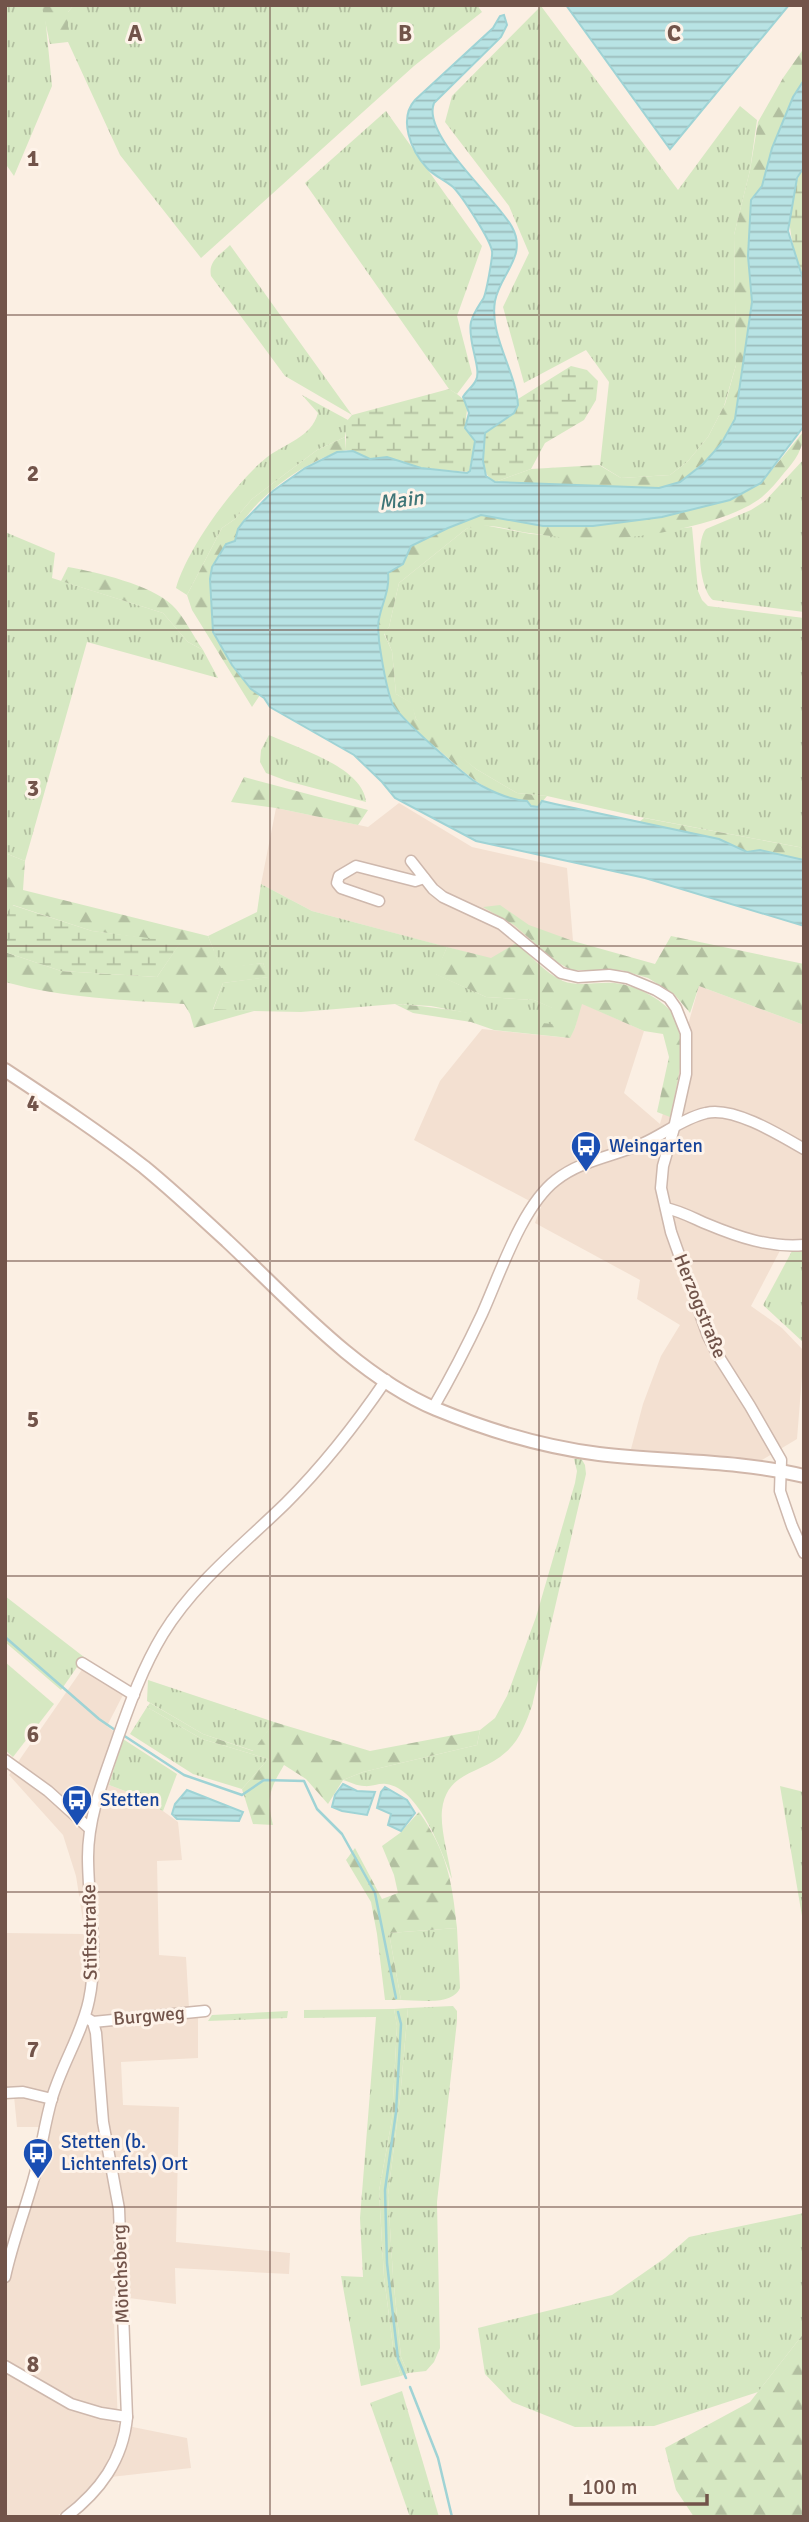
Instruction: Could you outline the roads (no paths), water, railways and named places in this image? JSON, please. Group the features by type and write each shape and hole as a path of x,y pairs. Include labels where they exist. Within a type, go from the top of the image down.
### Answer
{"street":[{"name":"Herzogstraße","path":"411,861 443,897 501,924 561,973 578,977 609,975 627,978 656,990 669,999 682,1020 688,1048 685,1074 661,1178 671,1232 708,1336 780,1460 780,1487 784,1506 804,1553"},
{"path":"379,901 341,888 337,883 339,876 356,866 415,881 424,878"},
{"path":"5,1070 146,1168 321,1331 386,1380 433,1408 514,1436 596,1454 780,1471 804,1476"},
{"path":"433,1408 458,1364 531,1208 556,1180 582,1166 638,1146 706,1113 720,1111 746,1119 804,1149"},
{"path":"666,1208 742,1238 768,1244 804,1245"},
{"name":"Stiftsstraße","path":"5,2277 33,2181 52,2099 89,2019 94,1957 89,1894 89,1828 118,1737 145,1667 164,1633 189,1598 317,1471 386,1380"},
{"path":"82,1663 134,1695"},
{"path":"5,1760 48,1791 89,1828"},
{"name":"Burgweg","path":"89,2019 205,2011"},
{"name":"Mönchsberg","path":"66,2517 105,2480 124,2439 127,2417 119,2209 103,2122 96,2033 89,2019"},
{"path":"5,2093 23,2092 52,2099"},
{"path":"5,2366 71,2404 127,2417"}],"water":[{"path":"566,5 789,5 670,149"},
{"name":"Main","path":"504,15 507,25 501,37 434,103 433,116 449,149 504,215 516,237 515,256 498,291 494,314 518,405 514,413 485,433 483,461 486,476 495,482 659,488 680,482 703,464 721,444 735,419 752,302 748,256 751,200 762,186 772,148 793,97 804,80 804,167 797,178 788,231 804,282 804,426 761,483 730,500 662,517 593,526 543,526 481,515 411,546 403,564 388,573 387,591 378,622 380,649 392,703 406,720 463,772 498,794 527,801 531,806 538,807 542,801 719,839 747,852 760,850 804,860 804,926 645,878 476,841 395,798 354,755 270,707 232,665 213,632 210,579 212,567 226,544 235,541 238,529 244,521 273,491 305,468 337,452 353,451 370,459 387,457 421,468 467,473 470,471 475,441 465,428 469,413 463,397 477,375 470,329 484,296 492,251 481,228 457,192 421,161 409,135 407,116 415,100"},
{"path":"343,1784 357,1791 375,1792 367,1815 332,1807 335,1795"},
{"path":"385,1787 407,1800 415,1813 401,1831 388,1825 391,1814 377,1808"},
{"path":"187,1790 243,1812 239,1821 177,1819 172,1814 175,1804"}],"waterway":[{"path":"5,1637 99,1719 118,1732"},
{"path":"123,1735 184,1775 242,1795 264,1780 304,1781 317,1809 342,1834 375,1893 396,1998"},
{"path":"398,2012 401,2024 396,2112 385,2190 387,2263 398,2359 406,2378"},
{"path":"410,2387 438,2458 452,2517"}],"place":[{"name":"Weingarten","path":"586,1173"},
{"name":"Stetten","path":"77,1827"},
{"name":"Stetten (b. Lichtenfels) Ort","path":"38,2180"}]}
